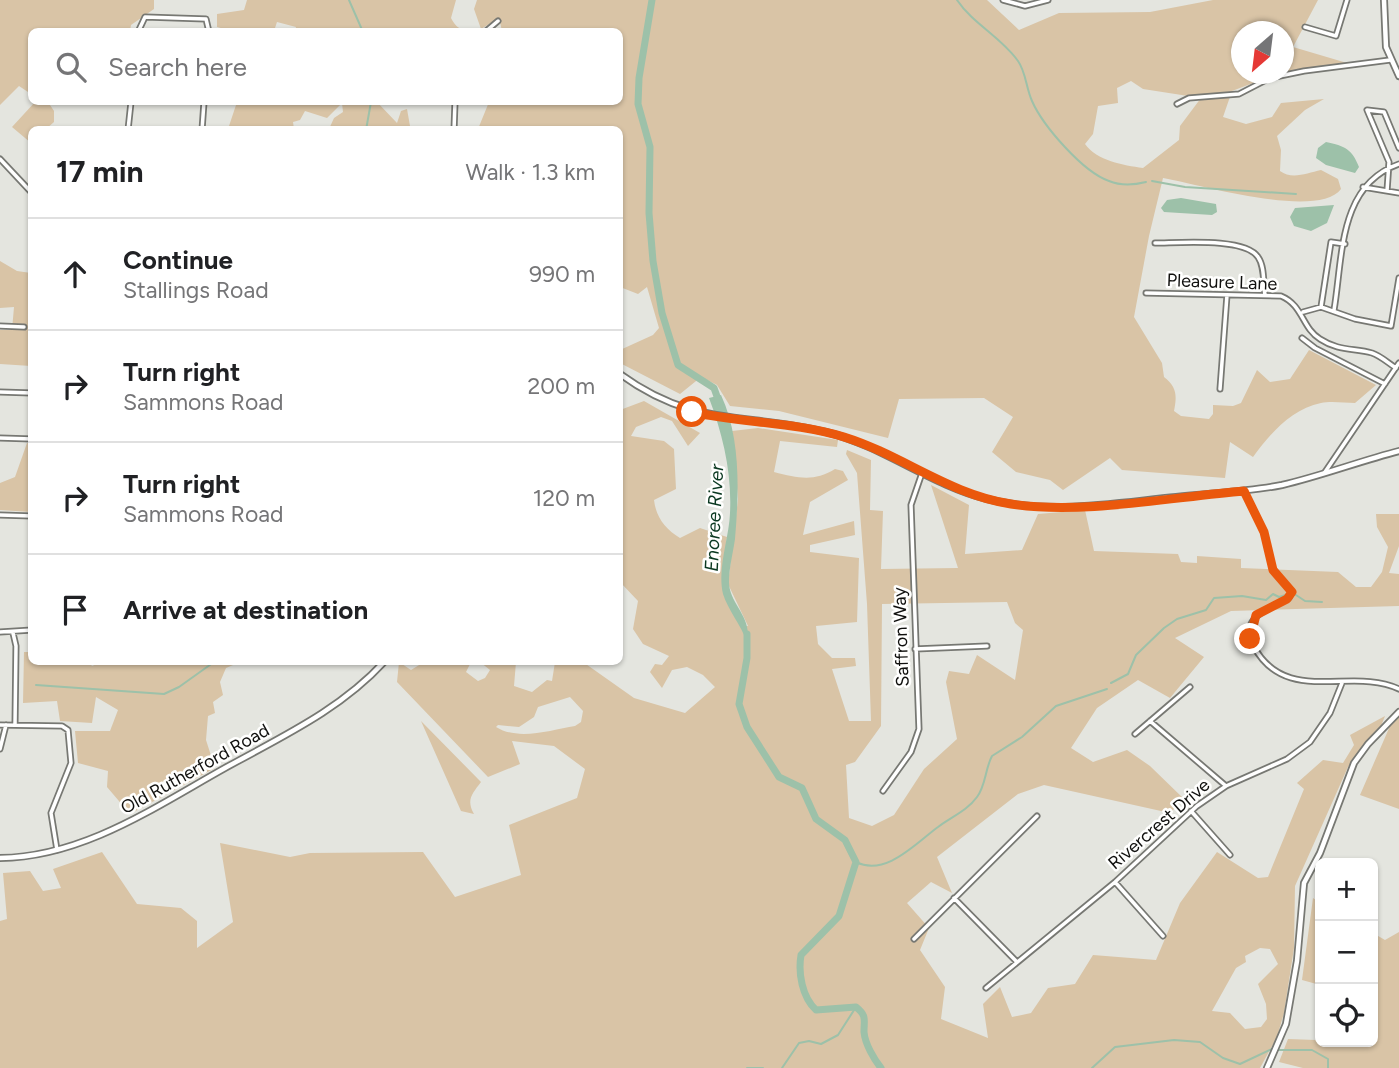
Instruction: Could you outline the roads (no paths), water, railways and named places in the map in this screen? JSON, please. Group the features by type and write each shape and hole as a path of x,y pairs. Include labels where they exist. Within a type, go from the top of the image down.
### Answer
{"street":[{"path":"1003,0 1025,6 1048,0"},
{"path":"1304,27 1336,36 1348,0"},
{"path":"1384,0 1384,33 1390,60 1399,76"},
{"path":"140,28 145,17 184,16 206,19 208,28"},
{"path":"490,28 498,21"},
{"path":"1177,104 1189,98 1239,94 1270,78 1390,60"},
{"path":"128,126 131,105"},
{"path":"202,126 204,105"},
{"path":"454,126 455,105"},
{"path":"1387,191 1390,167 1367,110 1384,112 1399,148"},
{"path":"0,159 28,189"},
{"path":"1334,310 1350,212 1363,187 1390,167 1399,164"},
{"path":"1363,187 1399,193"},
{"path":"1321,307 1331,242 1345,244"},
{"path":"1155,243 1232,244 1248,247 1259,260 1265,295"},
{"path":"1302,313 1321,307 1354,319 1391,326 1399,278"},
{"name":"Pleasure Lane","path":"1146,293 1265,295 1290,299 1302,313 1312,332 1327,344 1348,351 1371,353 1396,368"},
{"path":"1220,389 1227,295"},
{"path":"0,326 24,327"},
{"path":"1302,338 1315,348 1385,384"},
{"path":"1325,472 1399,363"},
{"path":"623,376 668,404 708,415 808,428 844,437 984,499 1039,507 1244,491 1284,484 1399,451"},
{"path":"0,392 28,393"},
{"path":"0,438 28,439"},
{"name":"Saffron Way","path":"883,792 917,740 911,505 922,473"},
{"path":"1244,491 1264,532 1273,570 1292,592 1287,599 1256,615 1250,635 1253,646 1269,664 1289,678 1342,683 1376,682 1399,689"},
{"path":"0,515 28,516"},
{"path":"0,632 28,631"},
{"path":"13,633 16,646 15,725"},
{"path":"915,649 987,646"},
{"name":"Old Rutherford Road","path":"0,858 57,850 128,823 314,718 351,693 380,665"},
{"name":"Rivercrest Drive","path":"986,988 1115,882 1191,811 1226,786 1287,759 1310,742 1330,713 1342,683"},
{"path":"1135,734 1190,687"},
{"path":"1267,1068 1278,1048 1294,981 1304,883 1320,853 1354,763 1367,744 1399,712"},
{"path":"1150,721 1226,786"},
{"path":"0,725 62,726 68,732 71,763 51,813 57,850"},
{"path":"0,749 6,725"},
{"path":"1191,811 1230,855"},
{"path":"914,939 1037,817"},
{"path":"1115,882 1163,936"},
{"path":"954,898 1017,962"}],"waterway":[{"path":"349,0 361,28"},
{"name":"Enoree River","path":"652,0 639,78 638,104 650,147 649,213 653,261 662,313 678,365 714,388 719,402"},
{"path":"957,0 1018,61 1037,111 1054,135 1076,158 1099,176 1114,183 1146,182"},
{"path":"367,126 370,105"},
{"path":"1152,181 1185,187 1296,194"},
{"path":"1111,683 1128,674 1136,655 1164,628 1177,619 1206,610 1214,598 1242,596 1266,600 1273,594 1279,597 1289,594"},
{"path":"1296,595 1305,601 1322,602"},
{"name":"Enoree River","path":"747,634 747,658 739,704 747,727 779,777 802,788 816,819 845,840 856,862 839,916 801,955 800,969 804,992 816,1010 856,1007 860,1010 864,1018 866,1041 881,1068"},
{"path":"36,685 164,694 179,687 210,665"},
{"path":"856,862 878,865 900,856 973,802 982,787 992,756 1022,737 1056,706 1107,689"},
{"path":"782,1068 799,1043 809,1041 821,1044 838,1035 856,1007"},
{"path":"1092,1068 1115,1047 1174,1040 1200,1042 1223,1058 1240,1064 1272,1049"},
{"path":"1277,1050 1312,1050 1328,1059 1328,1068"},
{"path":"747,1068 763,1068"}]}
